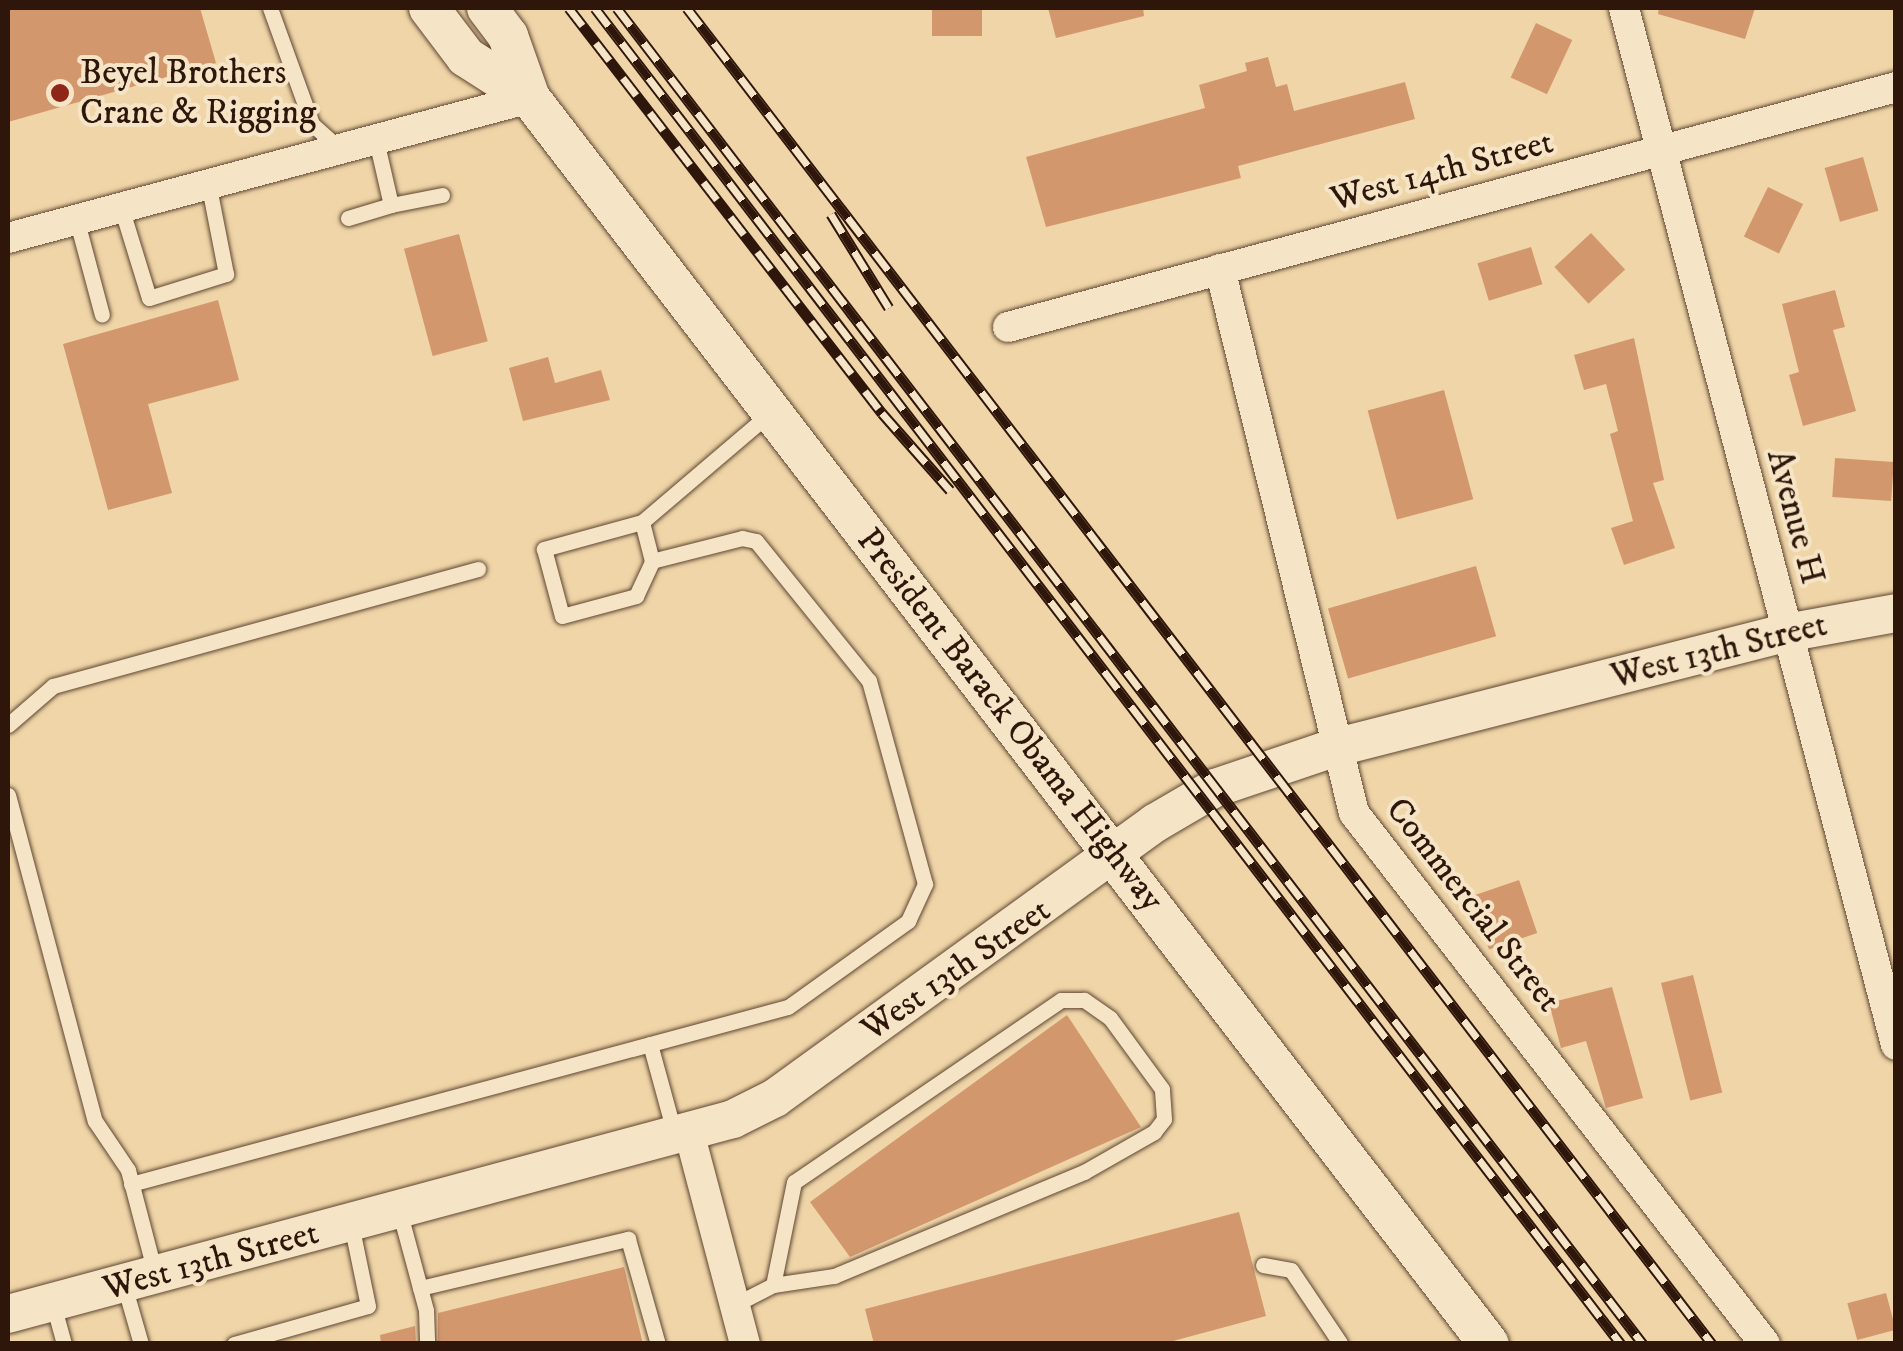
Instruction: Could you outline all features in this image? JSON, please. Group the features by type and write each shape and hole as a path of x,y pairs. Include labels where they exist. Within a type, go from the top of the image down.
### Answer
{"main road":[{"name":"President Barack Obama Highway","path":"428,8 466,58 530,98"},
{"name":"President Barack Obama Highway","path":"488,8 508,36 530,98 1489,1344"}],"street":[{"name":"Avenue H","path":"1624,8 1896,1045"},
{"name":"West 14th Street","path":"1008,327 1896,87"},
{"path":"8,238 530,98"},
{"name":"Commercial Street","path":"1220,270 1334,748 1354,813 1765,1344"},
{"name":"West 13th Street","path":"8,1314 682,1134 775,1098 1116,857 1198,794 1334,748 1786,632 1896,613"},
{"path":"682,1134 745,1344"}],"lane":[{"path":"270,8 312,124 341,150"},
{"path":"376,140 391,205"},
{"path":"122,207 149,298 226,274 209,187"},
{"path":"348,218 442,195"},
{"path":"76,218 102,315"},
{"path":"642,522 652,561 636,596 562,616 544,549 642,522 772,412"},
{"path":"132,1184 788,1007 908,920 925,884 869,681 770,552 742,538 652,561"},
{"path":"8,725 53,686 478,569"},
{"path":"8,795 95,1121 132,1184 140,1280 140,1344"},
{"path":"736,1304 773,1286 834,1276 1084,1172 1154,1132 1164,1119 1162,1088 1110,1018 1084,1000 1061,1000 794,1182 773,1286"},
{"path":"650,1044 682,1134"},
{"path":"400,1210 420,1288 427,1344"},
{"path":"234,1344 368,1306 350,1224"},
{"path":"420,1288 628,1239 658,1344"},
{"path":"1263,1264 1291,1270 1340,1343"},
{"path":"53,1303 64,1344"}],"building":[{"name":"Beyel Brothers Crane & Rigging","path":"8,8 200,8 216,63 8,122"},
{"path":"932,8 982,8 982,36 932,36"},
{"path":"1048,8 1143,8 1144,16 1056,38"},
{"path":"1659,8 1755,8 1745,39 1658,14"},
{"path":"1536,23 1572,40 1547,94 1511,77"},
{"path":"1268,57 1276,87 1287,84 1294,111 1405,82 1415,119 1238,166 1241,178 1046,227 1026,157 1205,108 1199,85 1247,71 1245,63"},
{"path":"1863,157 1878,211 1840,222 1825,168"},
{"path":"1768,187 1803,204 1779,254 1744,236"},
{"path":"1591,233 1625,270 1589,304 1554,267"},
{"path":"459,234 488,341 433,356 404,249"},
{"path":"1531,247 1542,284 1489,301 1477,263"},
{"path":"1835,290 1845,327 1833,330 1856,411 1803,426 1789,375 1799,372 1782,304"},
{"path":"218,300 239,380 148,404 172,493 108,510 63,344"},
{"path":"1634,338 1664,480 1653,483 1675,548 1624,565 1611,528 1633,521 1610,434 1618,431 1606,384 1584,390 1574,355"},
{"path":"548,357 555,383 601,370 610,400 523,421 509,368"},
{"path":"1444,390 1473,499 1397,520 1368,410"},
{"path":"1835,458 1894,462 1891,501 1832,497"},
{"path":"1476,566 1496,636 1348,679 1328,608"},
{"path":"1519,880 1537,933 1489,950 1471,897"},
{"path":"1693,975 1722,1092 1690,1100 1661,983"},
{"path":"1612,987 1643,1098 1606,1108 1586,1041 1561,1048 1549,1003"},
{"path":"1067,1015 1141,1127 850,1257 810,1202"},
{"path":"1239,1212 1266,1316 1162,1344 874,1344 865,1309"},
{"path":"624,1267 643,1344 438,1344 438,1313"},
{"path":"1886,1293 1896,1330 1857,1340 1847,1303"},
{"path":"415,1326 416,1344 381,1344 380,1335"}],"railway":[{"path":"569,8 882,413 950,490"},
{"path":"595,8 1621,1344"},
{"path":"617,8 1643,1344"},
{"path":"687,8 1712,1344"},
{"path":"831,214 889,308"}],"place":[{"name":"Beyel Brothers Crane & Rigging","path":"60,93"}]}
